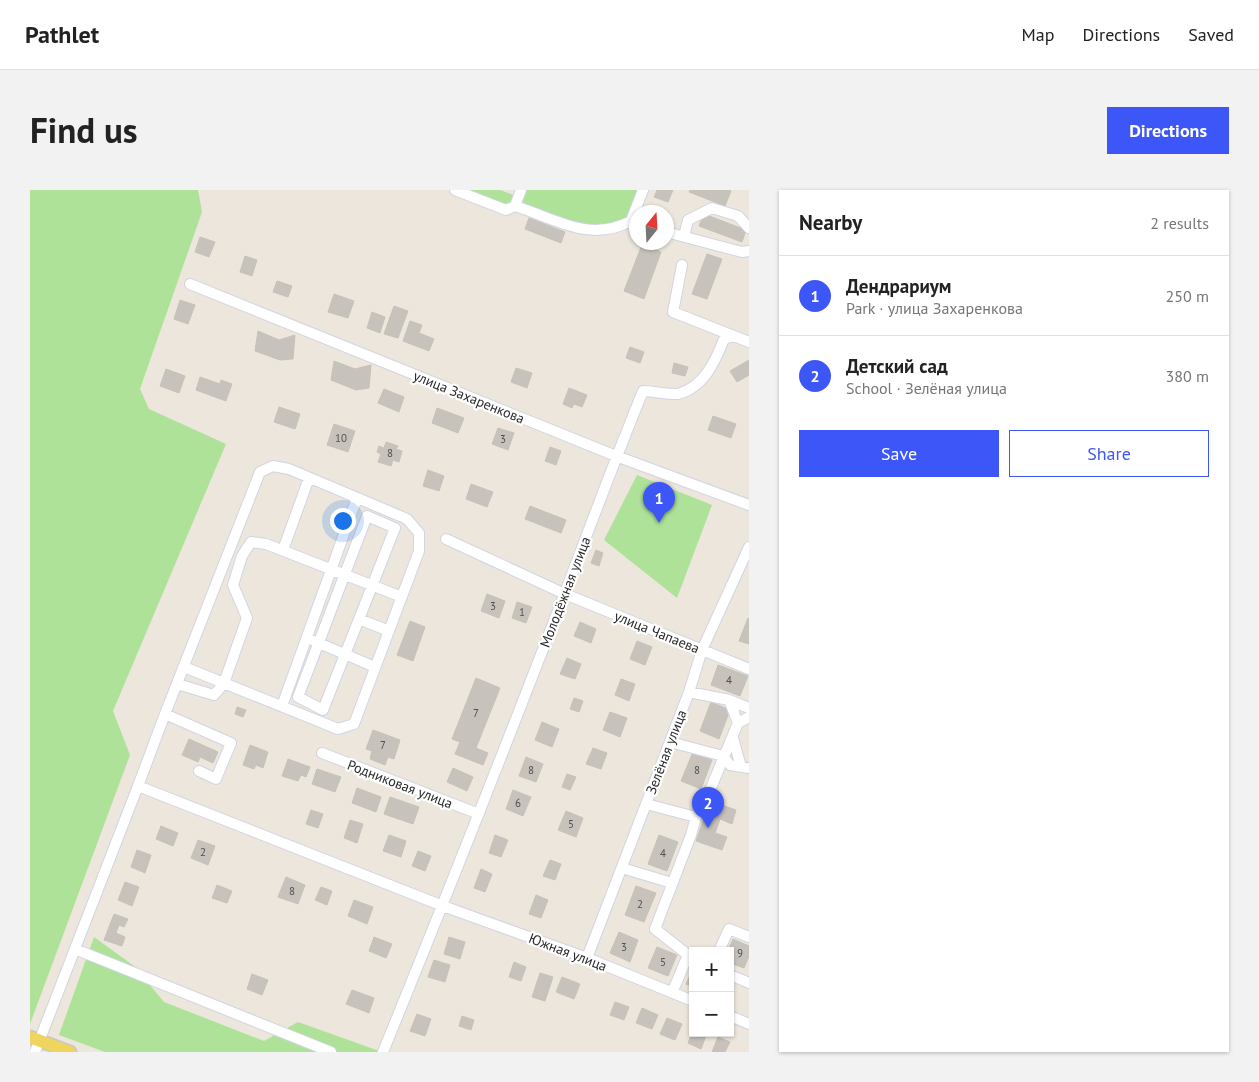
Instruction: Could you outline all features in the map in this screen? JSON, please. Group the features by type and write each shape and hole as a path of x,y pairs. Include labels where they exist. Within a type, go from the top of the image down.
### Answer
{"main road":[{"path":"35,1043 70,1052"}],"street":[{"path":"455,190 506,210 515,206 582,229 599,231 629,223"},
{"path":"515,206 521,190"},
{"path":"639,205 643,190"},
{"path":"684,236 688,220 712,208 738,216 749,228"},
{"path":"674,234 742,252 749,251"},
{"path":"682,265 673,312 749,342"},
{"name":"улица Захаренкова","path":"190,284 616,456 749,505"},
{"name":"Молодёжная улица","path":"383,1052 443,906 565,594 616,456 643,391 677,394 698,384 713,366 724,339 734,336"},
{"path":"35,1043 75,949 165,714 260,472 273,466 289,469 407,519 419,533 419,551 354,724 338,729 184,667"},
{"path":"283,550 309,478"},
{"path":"282,706 357,498"},
{"path":"367,516 395,528 323,710 298,698 345,574 367,516"},
{"name":"улица Чапаева","path":"446,538 565,594 749,670"},
{"path":"177,684 214,694 224,683 246,618 233,585 242,556 251,542 266,544 283,550 402,596"},
{"name":"Зелёная улица","path":"587,958 689,692 702,650 749,547"},
{"path":"360,619 389,631"},
{"path":"306,638 375,667"},
{"path":"689,692 729,700 749,708"},
{"path":"689,955 655,930 696,817 708,795 738,723 729,700"},
{"path":"165,714 231,743 216,779 199,771"},
{"path":"738,723 749,717"},
{"path":"733,738 745,767"},
{"path":"670,742 723,756 730,765 745,767"},
{"name":"Родниковая улица","path":"322,753 479,814"},
{"name":"Южная улица","path":"138,786 443,906 587,958 689,999"},
{"path":"646,804 696,817"},
{"path":"622,868 672,884"},
{"path":"722,947 729,929 749,937"},
{"path":"75,949 331,1052"},
{"path":"672,993 689,958"},
{"path":"734,977 749,983"},
{"path":"734,1018 749,1024"}],"green space":[{"path":"30,190 198,190 202,212 140,389 149,409 226,444 113,711 130,755 30,1024"},
{"path":"472,190 500,190 513,195 511,204 503,206 471,193"},
{"path":"521,190 640,190 634,205 629,205 629,218 615,226 591,229 515,206"},
{"path":"637,475 712,505 677,598 604,540"},
{"path":"94,937 134,966 164,1002 264,1041 298,1022 382,1052 105,1052 59,1035"}],"building":[{"path":"657,190 673,190 668,202 654,197"},
{"path":"690,190 731,191 725,206 689,192"},
{"path":"704,214 746,230 742,242 699,226"},
{"path":"529,218 565,232 561,243 525,229"},
{"path":"200,237 215,242 209,257 195,252"},
{"path":"640,250 656,250 661,252 644,299 624,291"},
{"path":"707,254 722,259 707,299 692,294"},
{"path":"245,256 257,260 252,276 240,272"},
{"path":"277,281 292,286 288,297 273,292"},
{"path":"334,294 354,301 348,318 328,312"},
{"path":"180,300 195,305 188,324 174,319"},
{"path":"394,306 408,311 398,338 384,334"},
{"path":"372,312 385,317 380,333 367,328"},
{"path":"410,321 422,325 419,333 434,339 429,351 403,341"},
{"path":"258,331 279,340 295,335 293,359 280,360 255,351"},
{"path":"630,347 644,352 640,363 626,358"},
{"path":"749,360 749,375 737,382 730,371"},
{"path":"334,361 355,369 371,365 369,388 356,390 331,380"},
{"path":"674,363 688,367 685,376 672,373"},
{"path":"516,368 532,373 527,388 511,382"},
{"path":"166,369 185,376 179,393 160,386"},
{"path":"200,377 220,384 221,380 232,384 226,401 196,390"},
{"path":"569,388 587,395 582,407 574,404 572,408 563,404"},
{"path":"384,389 404,397 399,412 378,403"},
{"path":"279,407 300,414 295,429 274,422"},
{"path":"437,408 464,418 458,433 432,423"},
{"path":"713,416 736,424 731,438 708,430"},
{"path":"334,424 355,431 348,452 327,445"},
{"path":"498,428 514,433 508,450 492,444"},
{"path":"386,442 398,446 396,449 402,451 399,462 393,460 391,466 378,462 381,454 377,452 379,446 384,448"},
{"path":"550,447 561,451 556,465 545,461"},
{"path":"428,470 444,476 439,491 423,486"},
{"path":"471,484 493,492 487,507 466,499"},
{"path":"530,506 566,520 561,533 525,519"},
{"path":"596,550 603,553 599,566 591,563"},
{"path":"487,594 505,601 499,618 481,611"},
{"path":"517,602 532,607 526,623 512,618"},
{"path":"749,619 749,644 739,641"},
{"path":"410,621 425,627 413,661 397,655"},
{"path":"580,622 596,629 591,643 574,636"},
{"path":"637,641 652,647 645,665 630,659"},
{"path":"567,658 581,664 575,679 560,674"},
{"path":"718,665 748,676 740,696 711,685"},
{"path":"476,678 500,688 476,748 488,753 483,765 455,754 460,742 452,739"},
{"path":"621,679 635,684 629,701 615,695"},
{"path":"574,698 583,701 579,712 570,709"},
{"path":"711,702 730,710 719,739 700,731"},
{"path":"237,707 246,710 243,717 235,714"},
{"path":"610,712 627,718 620,737 603,730"},
{"path":"542,722 559,729 552,747 535,740"},
{"path":"373,730 400,740 394,759 388,757 385,765 370,759 372,751 366,749"},
{"path":"189,739 218,752 213,763 200,757 198,762 182,755"},
{"path":"250,745 268,752 263,768 256,765 254,769 243,765"},
{"path":"593,748 607,753 601,769 586,764"},
{"path":"693,752 712,760 701,789 681,781"},
{"path":"526,757 543,764 536,782 519,776"},
{"path":"288,759 310,767 306,777 301,775 298,781 282,776"},
{"path":"453,768 473,777 467,791 447,782"},
{"path":"317,769 341,777 335,792 312,784"},
{"path":"567,774 576,777 570,790 562,787"},
{"path":"357,788 381,797 376,812 352,803"},
{"path":"513,790 531,797 523,816 506,809"},
{"path":"390,797 419,807 413,824 384,814"},
{"path":"710,801 736,810 732,824 720,819 715,833 727,837 722,850 696,841"},
{"path":"311,810 323,814 318,828 306,824"},
{"path":"566,811 583,818 576,837 558,830"},
{"path":"350,820 363,824 357,843 344,838"},
{"path":"161,826 178,833 173,846 156,839"},
{"path":"389,835 406,841 401,857 383,851"},
{"path":"495,835 508,840 501,857 489,853"},
{"path":"659,835 678,842 667,871 648,864"},
{"path":"198,840 215,846 208,865 191,858"},
{"path":"137,850 151,855 145,873 131,867"},
{"path":"418,851 431,856 425,871 412,866"},
{"path":"550,860 561,864 555,880 543,876"},
{"path":"481,869 492,874 485,892 474,888"},
{"path":"286,877 305,885 298,904 278,897"},
{"path":"125,882 139,887 132,906 118,900"},
{"path":"217,885 232,891 227,903 212,898"},
{"path":"636,886 656,893 644,922 625,915"},
{"path":"321,887 332,891 327,905 315,900"},
{"path":"536,895 548,900 541,918 529,914"},
{"path":"354,900 373,907 367,924 348,916"},
{"path":"114,914 128,919 124,927 119,925 116,933 125,937 122,946 104,940"},
{"path":"619,932 638,940 630,962 610,953"},
{"path":"374,937 392,944 386,958 369,951"},
{"path":"449,937 465,942 460,959 444,954"},
{"path":"733,939 749,946 749,956 744,968 734,964 734,947 730,947"},
{"path":"657,947 677,955 668,976 648,968"},
{"path":"434,960 450,965 445,982 428,977"},
{"path":"514,962 526,967 521,981 509,977"},
{"path":"540,973 553,977 545,1001 532,997"},
{"path":"252,974 268,980 262,995 247,989"},
{"path":"562,977 580,984 574,999 556,992"},
{"path":"352,990 374,998 369,1013 346,1004"},
{"path":"615,1002 629,1007 624,1020 610,1015"},
{"path":"642,1008 658,1015 652,1029 636,1023"},
{"path":"417,1014 431,1019 425,1036 410,1031"},
{"path":"462,1016 474,1020 471,1030 459,1026"},
{"path":"667,1018 682,1024 675,1040 660,1034"},
{"path":"690,1037 706,1037 701,1049 688,1043"},
{"path":"718,1037 730,1042 725,1052 712,1052"}],"place":[{"name":"Дендрариум","path":"659,523"},
{"name":"Детский сад","path":"708,828"}]}
